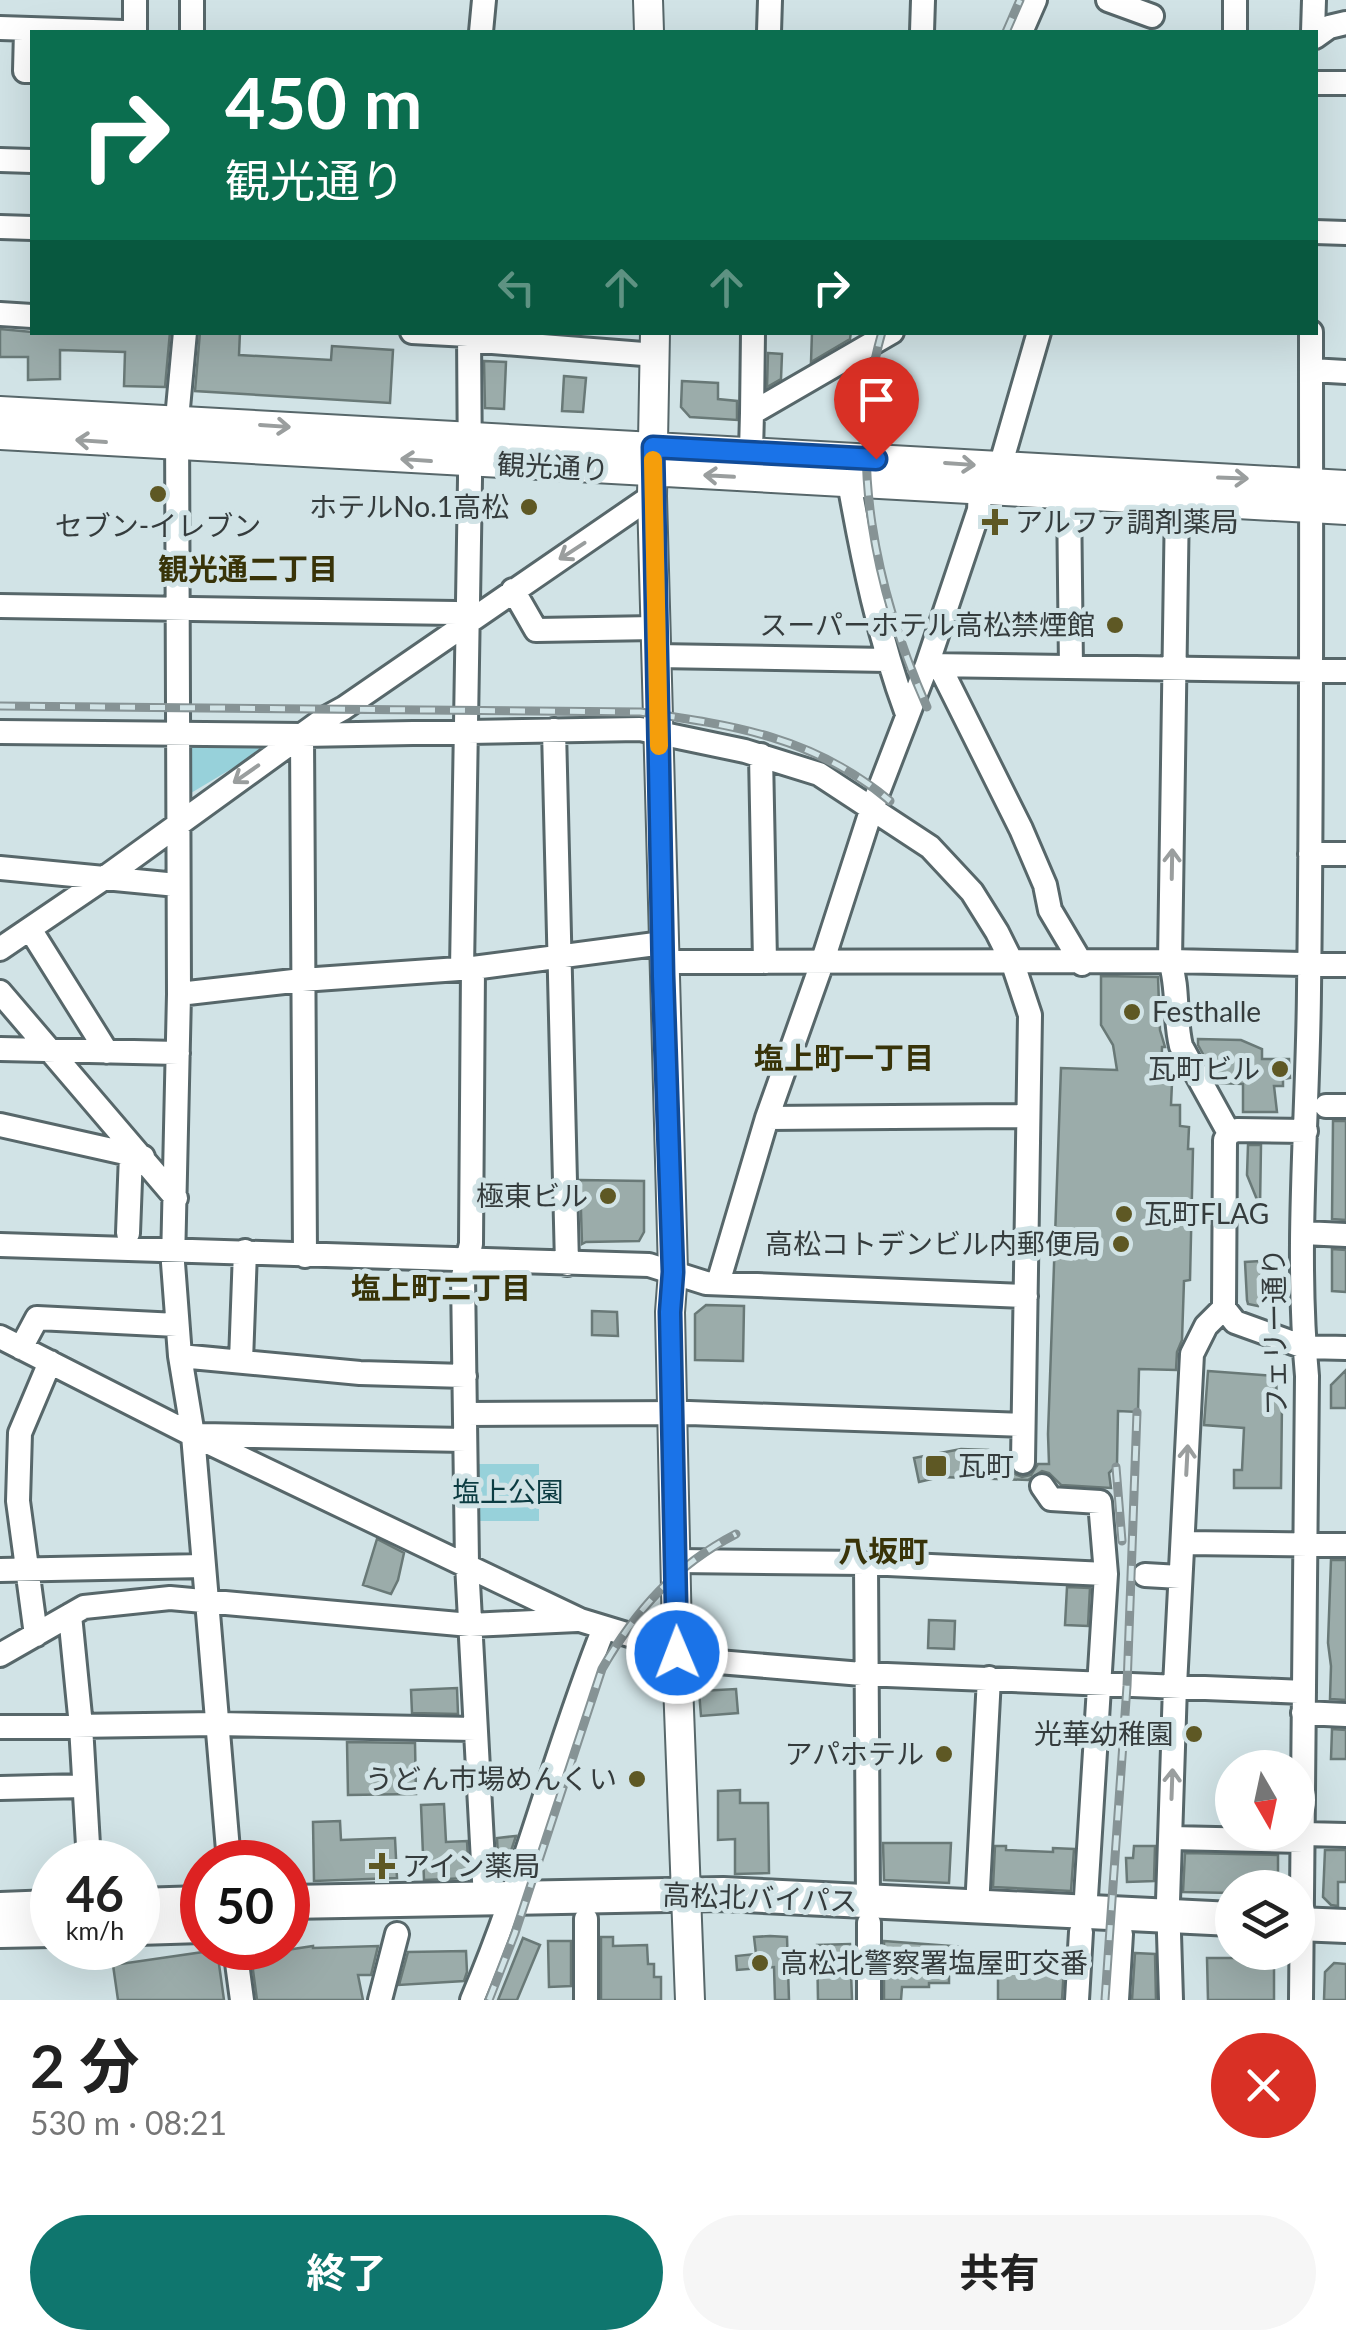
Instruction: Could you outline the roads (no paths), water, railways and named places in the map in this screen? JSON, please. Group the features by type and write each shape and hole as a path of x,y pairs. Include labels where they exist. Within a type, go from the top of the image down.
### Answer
{"highway":[{"name":"高松北バイパス","path":"310,1902 688,1905 1171,1927 1215,1936"},
{"name":"高松北バイパス","path":"310,1921 499,1906 586,1919 688,1905"},
{"path":"0,1908 30,1908"},
{"name":"高松北バイパス","path":"869,1912 977,1908 1083,1922 1121,1934 1215,1921"},
{"path":"1315,1931 1346,1926"},
{"path":"0,1931 30,1930"},
{"path":"1315,1937 1346,1944"}],"main road":[{"path":"648,0 649,30"},
{"path":"655,344 653,472 673,1272 670,1312 677,1653 690,2000"},
{"name":"観光通り","path":"0,411 178,432 469,450 653,472 1176,501 1312,495 1346,484"},
{"name":"観光通り","path":"0,435 178,432"},
{"name":"観光通り","path":"653,472 751,451 1000,467 1312,495 1346,510"}],"street":[{"path":"134,30 136,0"},
{"path":"192,0 192,30"},
{"path":"481,30 484,0"},
{"path":"768,30 770,0"},
{"path":"922,30 923,0"},
{"path":"1022,30 1035,0"},
{"path":"1108,0 1151,16"},
{"path":"1235,0 1235,30"},
{"path":"1314,0 1314,30"},
{"path":"1318,33 1346,23"},
{"path":"0,28 30,30"},
{"path":"26,30 25,71 30,71"},
{"path":"1318,83 1346,83"},
{"path":"0,160 30,161"},
{"path":"0,228 30,228"},
{"path":"1318,232 1346,234"},
{"path":"0,314 30,316"},
{"path":"185,335 178,432 179,994 174,1250 177,1325 193,1435 227,1840"},
{"path":"751,451 753,335"},
{"path":"752,413 887,335"},
{"path":"1000,467 1038,335"},
{"name":"フェリー通り","path":"1303,1750 1311,335"},
{"path":"499,1906 475,1729 467,1564 463,1276 471,1244 464,734 468,336 655,344"},
{"path":"1311,370 1346,372"},
{"path":"0,948 512,590 653,472"},
{"path":"849,482 887,660 907,714"},
{"path":"718,1283 767,1118 872,808 907,714 933,665 979,510 980,489"},
{"path":"1068,494 1071,667"},
{"path":"1176,501 1170,962 1176,979 1181,1046 1229,1133"},
{"path":"512,590 536,630 887,660"},
{"path":"0,606 456,613 466,622"},
{"path":"933,665 1346,671"},
{"path":"933,665 1021,829 1046,884 1050,910 1082,964"},
{"path":"0,732 302,735 640,729 761,755 819,774 930,847 972,892 1013,964 1030,1015 1023,1462"},
{"path":"554,730 567,1264"},
{"path":"302,735 305,1256"},
{"path":"761,755 765,962"},
{"path":"1310,854 1346,854"},
{"path":"0,868 177,884"},
{"path":"30,929 106,1052"},
{"path":"179,994 561,958 663,953 765,962 1346,965"},
{"path":"0,992 176,1198"},
{"path":"0,1049 178,1053"},
{"path":"767,1118 1028,1116"},
{"path":"0,1125 137,1156"},
{"path":"1229,1133 1306,1131"},
{"path":"1229,1133 1224,1308 1235,1322 1304,1347 1346,1348"},
{"path":"128,1232 137,1156"},
{"path":"1303,1233 1346,1236"},
{"path":"0,1244 649,1265 718,1283 1026,1296"},
{"path":"240,1361 245,1251"},
{"path":"1172,2000 1170,1838 1192,1354 1206,1326 1224,1308"},
{"path":"177,1325 37,1318 10,1342 193,1435 580,1620 694,1660 866,1674 1175,1686 1303,1703 1346,1715"},
{"path":"180,1356 360,1373 464,1376"},
{"path":"36,1635 24,1570 10,1432 50,1362"},
{"path":"465,1414 672,1414 1022,1425"},
{"path":"193,1435 465,1440"},
{"path":"1042,1486 1051,1499 1100,1502 1106,1574 1076,2000"},
{"path":"1182,1543 1346,1545"},
{"path":"676,1560 866,1563 1106,1574"},
{"path":"866,1563 869,2000"},
{"path":"0,1570 204,1566"},
{"path":"1145,1575 1180,1577"},
{"path":"0,1655 84,1607 134,1600 170,1598 470,1625 580,1620"},
{"path":"70,1615 87,1840"},
{"path":"472,2000 499,1906 604,1628"},
{"path":"977,1908 990,1678"},
{"path":"0,1728 217,1724 475,1729"},
{"path":"0,1788 84,1786"},
{"path":"1315,1836 1346,1835"},
{"path":"1170,1838 1215,1838"},
{"path":"586,1919 586,2000"},
{"path":"380,2000 397,1934"},
{"path":"1117,2000 1121,1934"},
{"path":"237,1970 242,2000"},
{"name":"フェリー通り","path":"1301,1970 1301,2000"}],"railway":[{"path":"1007,30 1020,0"},
{"path":"881,335 867,427 872,523 893,617 927,707"},
{"path":"0,706 640,712 772,737 832,762 890,801"},
{"path":"1105,2000 1127,1686 1137,1412"},
{"path":"1116,1467 1122,1541"},
{"path":"489,2000 602,1669 659,1591 695,1560 736,1534"}],"place":[{"name":"セブン-イレブン","path":"158,494"},
{"name":"ホテルNo.1高松","path":"529,507"},
{"name":"アルファ調剤薬局","path":"995,522"},
{"name":"スーパーホテル高松禁煙館","path":"1115,625"},
{"name":"Festhalle","path":"1132,1012"},
{"name":"瓦町ビル","path":"1280,1069"},
{"name":"極東ビル","path":"608,1196"},
{"name":"瓦町FLAG","path":"1124,1214"},
{"name":"高松コトデンビル内郵便局","path":"1121,1244"},
{"name":"瓦町","path":"936,1466"},
{"name":"光華幼稚園","path":"1194,1734"},
{"name":"アパホテル","path":"944,1754"},
{"name":"うどん市場めんくい","path":"637,1779"},
{"name":"アイン薬局","path":"382,1866"},
{"name":"高松北警察署塩屋町交番","path":"760,1963"}],"district":[{"name":"観光通二丁目","path":"248,570"},
{"name":"塩上町一丁目","path":"844,1059"},
{"name":"塩上町二丁目","path":"441,1289"},
{"name":"八坂町","path":"883,1552"}],"park label":[{"name":"塩上公園","path":"508,1492"}]}
